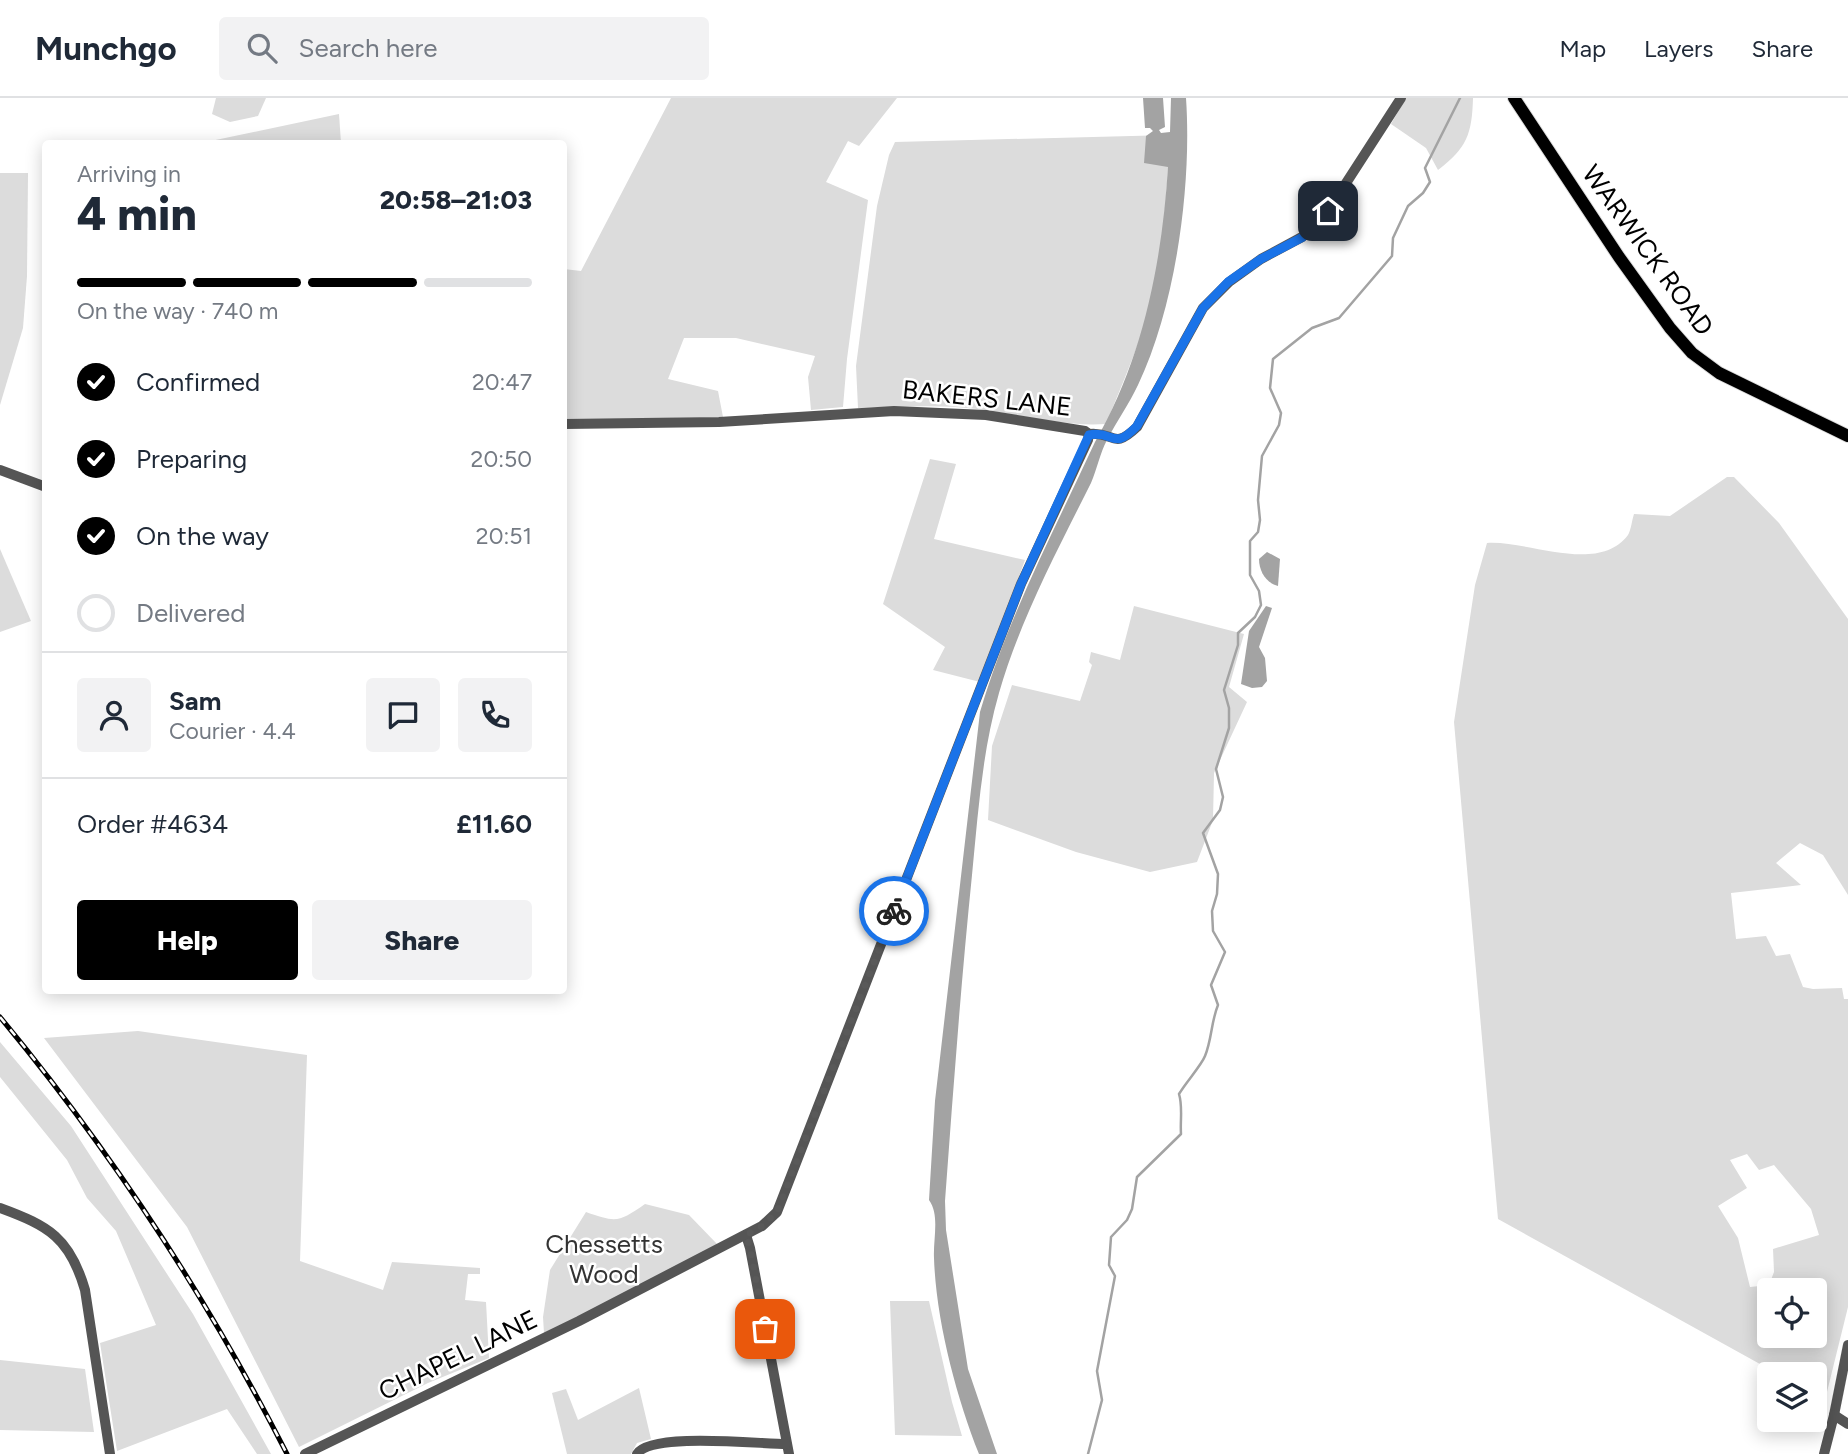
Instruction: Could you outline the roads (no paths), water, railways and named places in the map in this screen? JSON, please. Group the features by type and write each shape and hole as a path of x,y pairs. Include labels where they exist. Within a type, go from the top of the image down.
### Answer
{"main road":[{"name":"WARWICK ROAD","path":"1514,98 1619,257 1670,328 1692,353 1720,373 1848,436"}],"street":[{"name":"BAKERS LANE","path":"567,424 719,422 839,413 913,411 986,415 1085,431 1122,440 1137,426 1203,308 1228,282 1261,259 1303,237 1328,211 1401,98"},
{"name":"CHAPEL LANE","path":"305,1454 579,1321 746,1235 762,1226 777,1212 1021,584 1094,434"},
{"path":"0,470 42,486"},
{"path":"0,1208 26,1217 56,1235 79,1270 85,1290 110,1454"},
{"path":"637,1454 647,1446 673,1442 788,1449 746,1235"},
{"path":"1824,1454 1848,1345"},
{"path":"1834,1415 1848,1424"}],"waterway":[{"path":"1088,1454 1102,1400 1097,1371 1115,1276 1109,1265 1111,1237 1127,1220 1132,1209 1137,1177 1181,1134 1179,1094 1205,1056 1218,1005 1211,985 1225,952 1213,931 1212,911 1217,894 1218,874 1203,833 1220,810 1223,797 1216,769 1229,728 1229,708 1224,690 1238,645 1238,633 1255,617 1261,605 1259,591 1250,575 1250,541 1258,532 1260,520 1258,500 1262,456 1279,425 1281,413 1270,388 1273,359 1312,328 1339,318 1392,256 1393,238 1408,206 1423,193 1430,182 1425,168 1460,98"}],"railway":[{"path":"0,1017 81,1120 156,1228 224,1339 287,1454"}],"park label":[{"name":"Chessetts Wood","path":"604,1259"}]}
